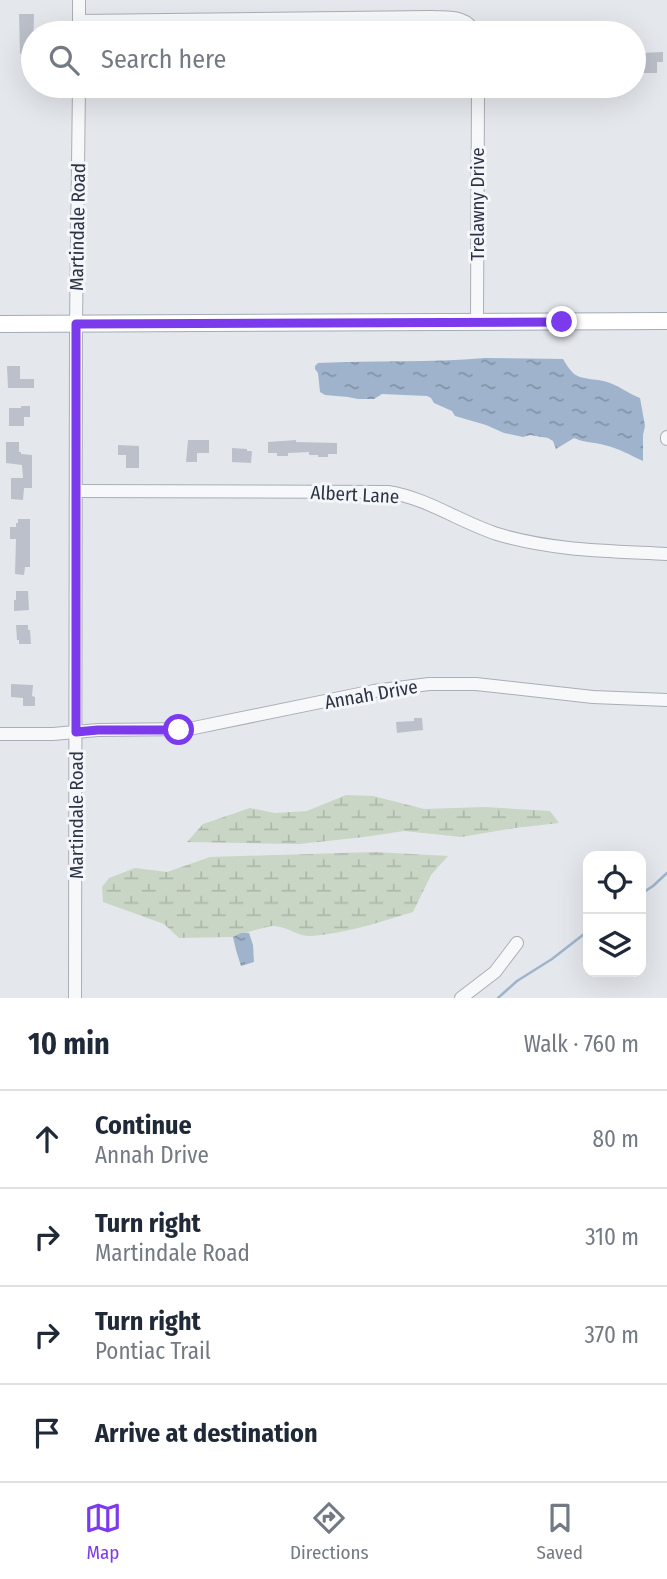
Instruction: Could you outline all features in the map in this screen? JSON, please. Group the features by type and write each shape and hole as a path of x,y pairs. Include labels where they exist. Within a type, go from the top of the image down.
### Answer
{"main road":[{"path":"0,324 667,321"}],"street":[{"path":"79,0 79,21"},
{"path":"291,21 432,17 465,21"},
{"name":"Martindale Road","path":"75,998 79,98"},
{"name":"Trelawny Drive","path":"477,322 478,98"},
{"name":"Albert Lane","path":"76,491 382,492 416,499 470,524 525,542 568,549 667,554"},
{"name":"Annah Drive","path":"0,734 200,728 374,691 429,684 476,684 583,696 667,700"},
{"path":"461,998 495,972 517,943"}],"green space":[{"path":"346,795 373,796 424,809 485,807 550,811 559,823 461,837 404,831 299,844 187,842 203,824 250,808 275,813 307,811"},
{"path":"375,852 448,856 431,875 413,912 325,935 307,936 275,926 233,937 179,938 164,924 103,902 102,887 109,878 135,868 167,872 210,857"}],"water":[{"path":"485,358 563,359 577,376 610,383 640,398 645,426 643,461 614,448 574,438 556,449 553,441 548,438 504,433 455,416 452,411 434,403 427,396 382,394 374,399 358,399 325,395 320,392 315,369 318,363"},
{"path":"249,933 254,962 241,966 233,937"}],"building":[{"path":"19,14 34,14 34,21 21,21 20,54"},
{"path":"663,52 663,62 657,62 657,73 646,73 646,53"},
{"path":"7,366 20,366 20,379 34,379 34,388 8,388"},
{"path":"30,406 30,417 24,417 24,426 9,426 9,408"},
{"path":"188,440 209,440 209,453 197,453 197,462 186,462"},
{"path":"296,440 337,443 337,454 318,457 309,455 309,452 288,453 288,456 268,453 268,442"},
{"path":"6,442 19,442 21,454 32,455 32,488 24,488 23,500 11,499 11,478 23,478 22,465 6,463"},
{"path":"118,445 139,446 139,468 126,468 126,455 118,455"},
{"path":"232,448 252,451 251,463 232,462"},
{"path":"18,519 30,519 30,567 25,567 24,575 15,574 16,539 10,539 10,527 16,527"},
{"path":"16,591 28,591 29,610 14,611"},
{"path":"16,625 28,625 31,644 19,644"},
{"path":"11,684 33,685 35,706 23,706 23,698 11,697"},
{"path":"414,718 422,718 423,730 397,733 396,722 414,721"}],"waterway":[{"path":"646,891 667,873"},
{"path":"498,998 517,981 583,935"}],"route":[{"path":"179,730 76,732 76,324 562,322"}]}
